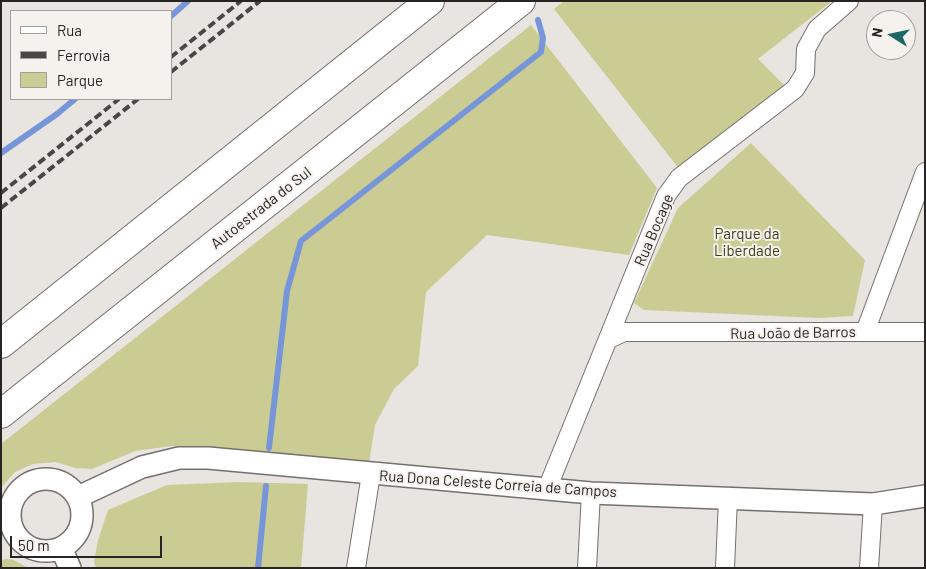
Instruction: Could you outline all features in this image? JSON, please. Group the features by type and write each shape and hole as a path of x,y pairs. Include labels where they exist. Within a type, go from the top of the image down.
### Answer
{"highway":[{"path":"1,344 430,1"},
{"name":"Autoestrada do Sul","path":"1,414 521,1"}],"street":[{"name":"Rua Bocage","path":"547,489 666,196 679,178 795,89 804,74 806,50 816,29 849,1"},
{"path":"865,332 925,172"},
{"name":"Rua João de Barros","path":"626,296 627,313 635,322 661,334"},
{"name":"Rua João de Barros","path":"609,339 624,332 661,334 925,332"},
{"name":"Rua Dona Celeste Correia de Campos","path":"78,497 142,467 178,458 208,458 591,493 873,504 925,496"},
{"path":"356,568 371,474"},
{"path":"48,478 60,481 70,487 78,497 82,508 82,520 78,532 62,548 51,551 29,546 7,533 11,506 16,495 24,486 36,480 48,478"},
{"path":"587,568 591,493"},
{"path":"725,568 728,498"},
{"path":"869,568 873,504"},
{"path":"62,548 70,568"}],"green space":[{"path":"564,1 832,1 758,59 787,88 680,170 554,9"},
{"path":"531,25 657,188 629,255 487,235 426,292 418,366 394,389 375,425 369,463 172,446 135,451 92,469 75,468 56,462 33,464 15,472 1,488 1,444"},
{"name":"Parque da Liberdade","path":"751,143 865,260 853,316 819,318 644,310 634,303 678,208"},
{"path":"239,482 308,484 301,568 96,568 94,562 98,540 108,510 167,485"},
{"path":"1,560 14,560 28,568 1,568"}],"waterway":[{"path":"172,15 188,1"},
{"path":"269,448 287,291 301,241 541,52 543,38 538,20"},
{"path":"1,153 74,100"},
{"path":"258,568 266,486"}],"railway":[{"path":"172,56 241,1"},
{"path":"172,71 260,1"},
{"path":"1,193 118,100"},
{"path":"1,208 137,100"}]}
